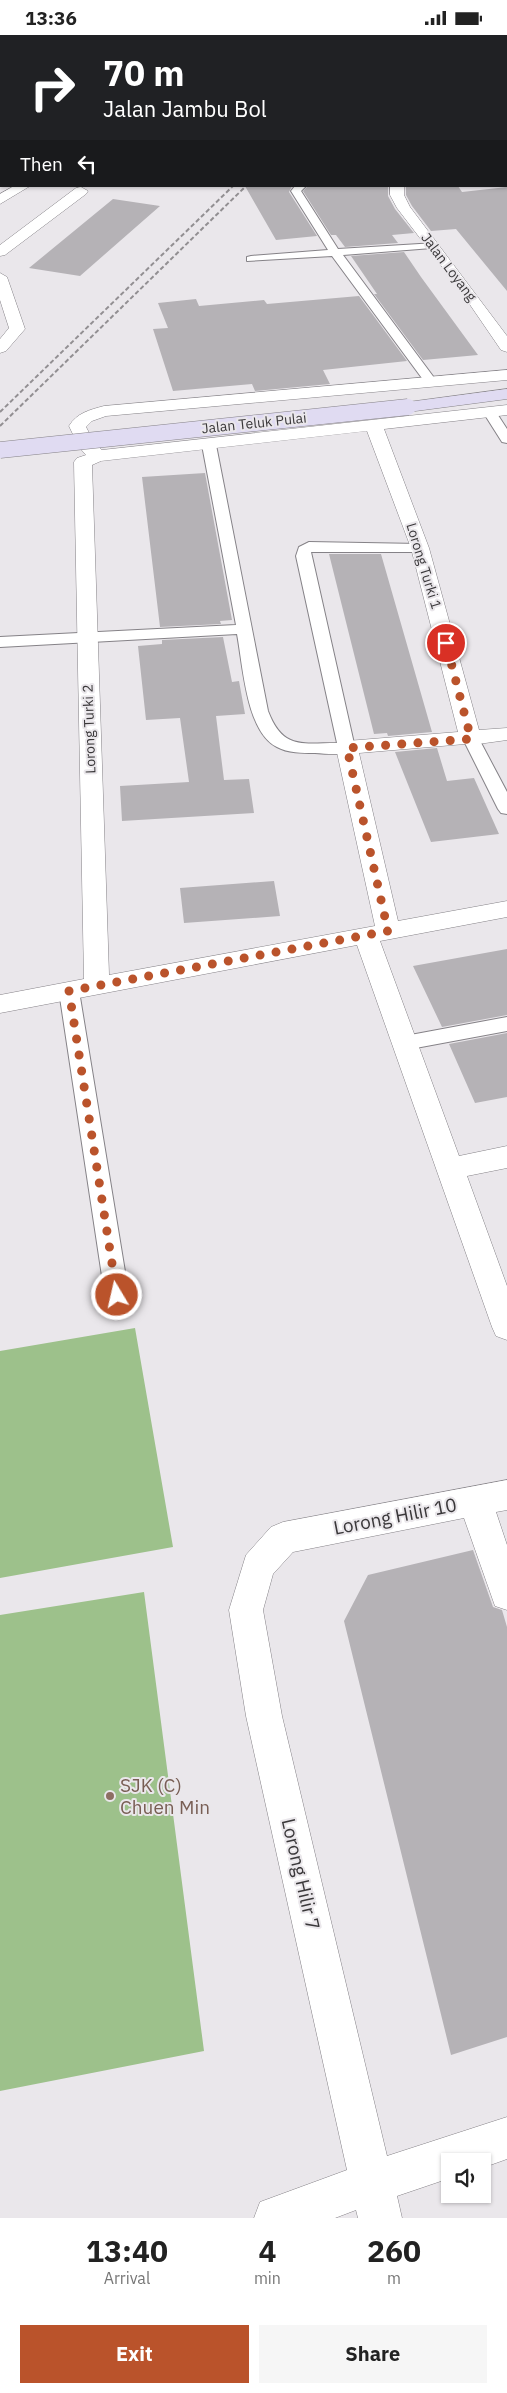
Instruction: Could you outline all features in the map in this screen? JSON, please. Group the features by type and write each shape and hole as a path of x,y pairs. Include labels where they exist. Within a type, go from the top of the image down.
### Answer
{"main road":[{"name":"Jalan Teluk Pulai","path":"0,449 408,407 507,394"}],"street":[{"path":"0,201 22,187"},
{"name":"Jalan Loyang","path":"397,187 397,195 404,208 467,290 507,347"},
{"path":"0,251 81,191"},
{"path":"0,277 17,329 0,348"},
{"path":"507,375 104,411 86,417 78,426 88,447 98,456 210,445 507,410"},
{"name":"Lorong Turki 1","path":"374,425 420,548 471,739"},
{"name":"Lorong Turki 2","path":"97,986 82,471 83,462 98,456"},
{"path":"505,1315 404,1043 377,934 347,748 471,739 507,734"},
{"path":"0,1004 507,909"},
{"path":"450,1169 507,1157"},
{"path":"491,1498 507,1594"},
{"name":"Lorong Hilir 10","path":"284,1538 491,1498"},
{"name":"Lorong Hilir 7","path":"284,1538 258,1566 246,1610 264,1716 376,2200"},
{"path":"276,2218 376,2200 507,2138"}],"lane":[{"path":"300,187 296,191 336,253 431,382"},
{"path":"251,259 432,245"},
{"path":"489,412 507,439"},
{"path":"210,445 244,629 265,728 276,741 290,747 347,748 303,555 304,550 309,547 420,548"},
{"path":"0,642 244,629"},
{"path":"471,739 507,809"},
{"path":"69,991 117,1295"},
{"path":"404,1043 507,1024"}],"green space":[{"path":"135,1328 173,1547 0,1578 0,1351"},
{"path":"144,1592 204,2051 0,2091 0,1615"}],"building":[{"path":"246,187 292,187 289,192 317,236 276,240"},
{"path":"307,187 388,187 388,196 395,209 414,233 392,235 398,243 345,247 336,235 331,235 303,191"},
{"path":"406,187 459,187 462,192 507,187 507,291 456,229 431,231 406,195"},
{"path":"113,199 160,206 80,276 29,268"},
{"path":"404,252 478,355 423,360 374,294 377,294 351,256"},
{"path":"359,296 407,361 323,370 330,384 255,391 252,384 173,391 153,329 168,328 158,303 196,299 199,306 264,300 267,304"},
{"path":"205,473 232,620 220,621 221,624 160,627 142,477"},
{"path":"329,554 381,554 432,732 388,736 387,733 374,734"},
{"path":"223,637 232,682 239,681 245,714 216,716 224,780 249,779 254,813 122,821 120,786 189,782 180,718 146,720 138,646 162,644 162,640"},
{"path":"437,748 447,781 474,778 499,834 431,842 395,752"},
{"path":"274,881 280,916 184,923 180,888"},
{"path":"507,949 507,1015 442,1027 413,966"},
{"path":"507,1033 507,1097 475,1103 449,1044"},
{"path":"473,1550 493,1607 502,1610 507,1627 507,2037 451,2055 344,1621 368,1575"}],"railway":[{"path":"0,412 232,187"},
{"path":"0,426 245,187"}],"place":[{"name":"SJK (C) Chuen Min","path":"110,1796"}],"route":[{"path":"117,1295 69,991 388,931 347,748 471,739 446,643"}]}
